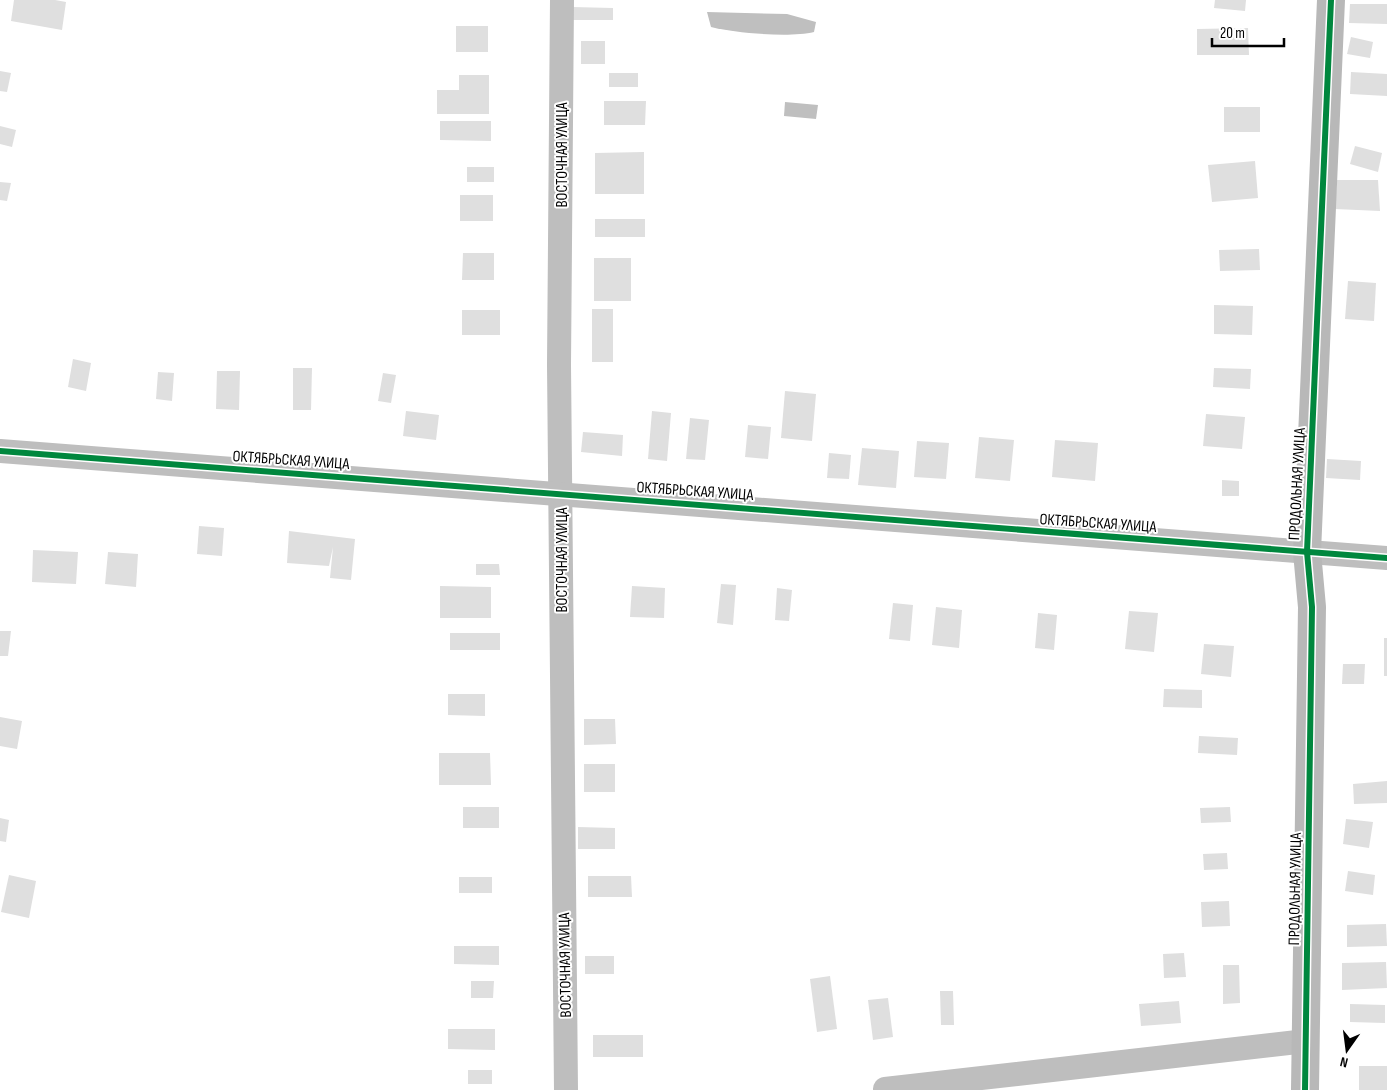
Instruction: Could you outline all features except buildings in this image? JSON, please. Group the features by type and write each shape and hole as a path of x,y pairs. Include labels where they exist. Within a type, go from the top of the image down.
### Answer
{"street":[{"name":"ВОСТОЧНАЯ УЛИЦА","path":"562,0 559,366 566,1090"},
{"name":"ПРОДОЛЬНАЯ УЛИЦА","path":"1305,1090 1312,607 1307,552 1332,0"},
{"name":"ОКТЯБРЬСКАЯ УЛИЦА","path":"0,451 1387,558"},
{"path":"885,1089 1306,1041"}],"shaded area":[{"path":"707,12 787,14 816,22 814,32 803,34 748,33 711,27"},
{"path":"785,102 818,105 816,119 784,116"}],"cycle path":[{"path":"1305,1090 1312,607 1307,552 1331,0"},
{"path":"0,451 1387,558"}]}
